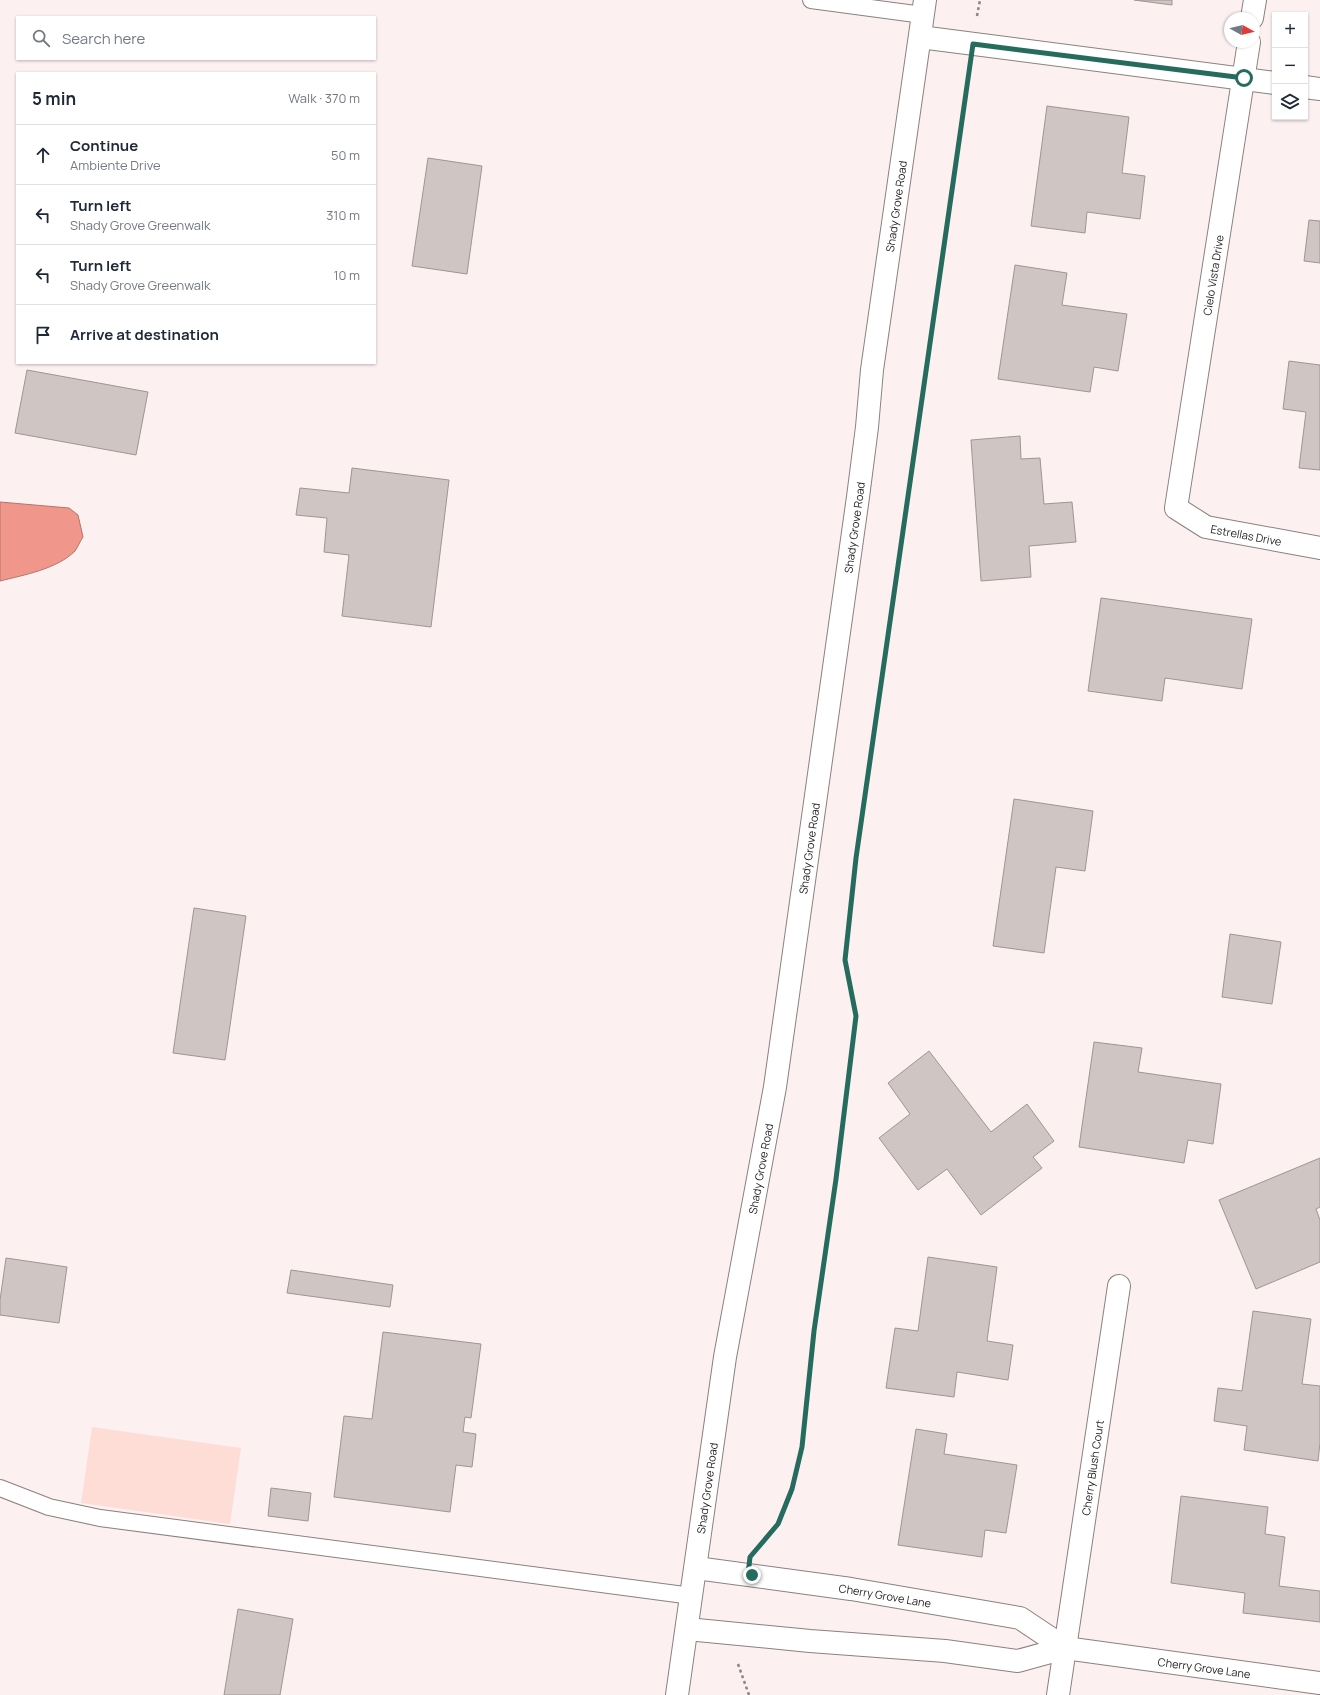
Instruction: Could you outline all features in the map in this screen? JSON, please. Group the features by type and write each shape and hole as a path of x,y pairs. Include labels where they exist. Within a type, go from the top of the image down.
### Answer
{"street":[{"path":"1253,12 1255,0"},
{"name":"Shady Grove Road","path":"677,1695 725,1357 775,1087 858,497 867,428 872,370 924,7"},
{"path":"920,37 1272,83"},
{"name":"Cielo Vista Drive","path":"1176,508 1248,48"},
{"path":"1308,87 1320,89"},
{"name":"Estrellas Drive","path":"1176,508 1206,527 1320,548"},
{"name":"Cherry Blush Court","path":"1058,1695 1119,1286"},
{"name":"Cherry Grove Lane","path":"696,1568 851,1589 1020,1618 1065,1648"},
{"name":"Cherry Grove Lane","path":"687,1629 945,1651 1018,1661 1065,1648 1320,1683"}],"lane":[{"path":"811,0 924,7"},
{"path":"0,1488 49,1507 100,1518 692,1596"}],"path":[{"path":"748,1575 750,1557 778,1524 792,1489 802,1447 814,1331 835,1187 856,1016 845,960 856,858 980,0"},
{"path":"739,1634 735,1657 749,1695"}],"shaded area":[{"path":"0,502 69,508 78,515 83,537 75,551 68,557 50,567 30,574 0,581"},
{"path":"92,1427 241,1448 230,1524 81,1503"}],"building":[{"path":"1134,0 1172,0 1172,5"},
{"path":"1047,106 1129,117 1122,173 1145,176 1140,219 1087,212 1085,233 1031,226"},
{"path":"428,158 482,166 467,274 412,266"},
{"path":"1309,220 1320,221 1320,263 1304,261"},
{"path":"1015,265 1067,273 1062,305 1127,314 1118,371 1094,367 1090,392 998,379"},
{"path":"1289,361 1320,365 1320,470 1299,468 1306,412 1283,409"},
{"path":"27,370 148,392 136,455 15,433"},
{"path":"1020,436 1021,459 1040,458 1044,504 1072,502 1076,542 1029,546 1031,577 981,581 971,440"},
{"path":"352,468 449,480 431,627 342,616 349,555 324,552 327,518 296,515 300,488 349,493"},
{"path":"1101,598 1252,619 1242,689 1165,678 1162,701 1088,691"},
{"path":"1014,799 1093,811 1085,871 1056,867 1044,953 993,946"},
{"path":"194,908 246,916 225,1060 173,1053"},
{"path":"1230,934 1281,942 1272,1004 1222,997"},
{"path":"1094,1042 1142,1048 1138,1072 1221,1084 1213,1144 1188,1140 1184,1163 1079,1147"},
{"path":"929,1051 991,1132 1027,1104 1054,1141 1033,1157 1042,1168 981,1215 947,1169 918,1190 879,1138 910,1114 888,1083"},
{"path":"1320,1158 1320,1207 1316,1209 1320,1220 1320,1262 1256,1289 1219,1200"},
{"path":"928,1257 997,1267 987,1341 1013,1345 1008,1380 957,1372 954,1397 886,1388 895,1328 918,1331"},
{"path":"6,1258 67,1267 59,1323 0,1315 0,1300"},
{"path":"291,1270 393,1285 390,1307 287,1293"},
{"path":"1253,1311 1311,1319 1302,1384 1320,1386 1320,1443 1318,1461 1244,1450 1247,1426 1214,1421 1218,1388 1242,1391"},
{"path":"383,1332 481,1344 471,1418 465,1417 463,1432 476,1434 472,1467 456,1465 450,1512 334,1497 344,1416 372,1419"},
{"path":"916,1429 947,1434 944,1454 1017,1465 1006,1533 985,1530 982,1557 898,1545"},
{"path":"271,1488 311,1493 308,1521 268,1516"},
{"path":"1181,1496 1268,1507 1265,1534 1285,1537 1279,1586 1320,1591 1320,1622 1243,1613 1245,1593 1171,1583"},
{"path":"238,1609 293,1619 280,1695 224,1695"}],"route":[{"path":"752,1575 748,1575 750,1557 778,1524 792,1489 802,1447 814,1331 836,1179 856,1016 845,960 856,858 973,44 1244,78"}]}
